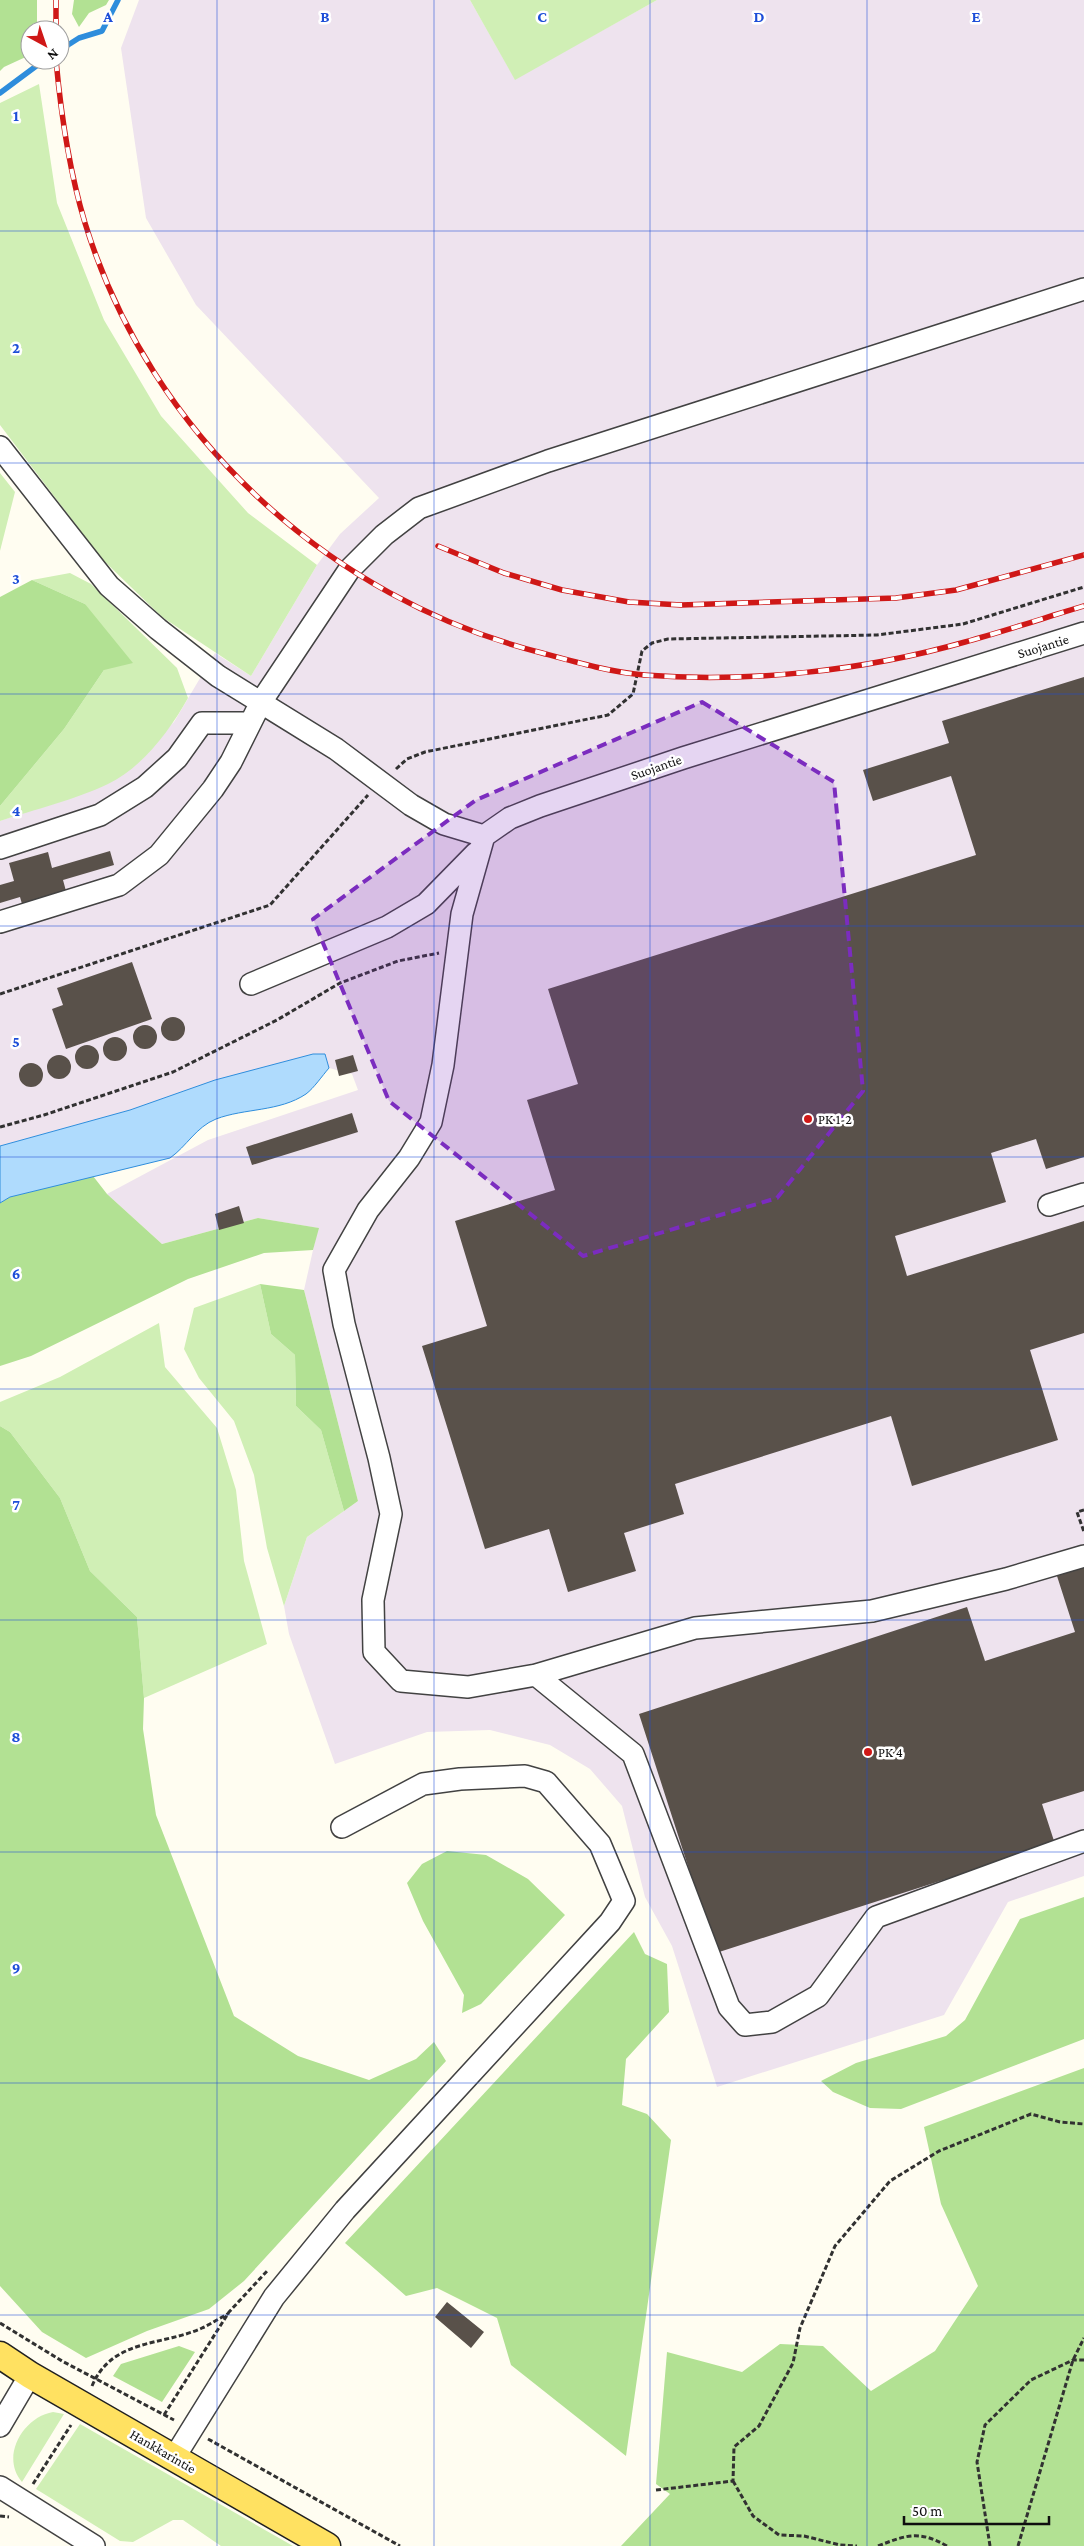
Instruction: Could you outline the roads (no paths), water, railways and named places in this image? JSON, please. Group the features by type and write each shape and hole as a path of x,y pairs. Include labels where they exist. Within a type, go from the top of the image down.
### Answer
{"main road":[{"name":"Hankkarintie","path":"0,2355 30,2375 327,2546"}],"street":[{"path":"0,922 119,885 159,855 213,789 231,762 261,702 349,570 384,535 419,508 548,461 1084,290"},
{"path":"0,447 109,586 158,630 218,676 336,749 411,805 444,824 482,842 462,914 443,1066 431,1122 408,1158 368,1210 334,1270 344,1324 379,1458 391,1514 373,1600 374,1652 401,1681 468,1687 536,1675 695,1628 872,1611 1006,1579 1084,1556"},
{"name":"Suojantie","path":"251,984 387,927 426,904 482,842 510,818 540,806 683,758 1084,633"},
{"path":"0,848 100,815 145,787 177,758 202,723 250,723"},
{"path":"1049,1205 1084,1194"},
{"path":"536,1675 632,1754 729,2007 745,2026 772,2022 818,1996 876,1917 1084,1841"},
{"path":"174,2458 274,2297 345,2210 610,1922 624,1901 600,1844 546,1782 525,1776 460,1779 423,1784 342,1827"},
{"path":"0,2426 30,2375"},
{"path":"0,2487 94,2546"}],"water":[{"path":"313,1054 325,1054 329,1068 306,1094 296,1100 273,1107 238,1113 209,1122 170,1158 10,1197 0,1203 0,1146 130,1110 215,1080"}],"waterway":[{"path":"70,44 79,38 102,31 118,0"},
{"path":"0,93 31,70"}],"railway":[{"path":"56,0 56,20"},
{"path":"57,70 66,142 74,183 85,223 115,300 154,372 202,438 258,497 321,549 390,593 464,628 542,653 618,672 684,677 765,676 887,661 965,642 1084,606"},
{"path":"438,546 504,573 562,590 629,602 681,605 896,598 956,590 1084,555"}],"place":[{"name":"PK 1-2","path":"808,1119"},
{"name":"PK 4","path":"868,1752"}]}
